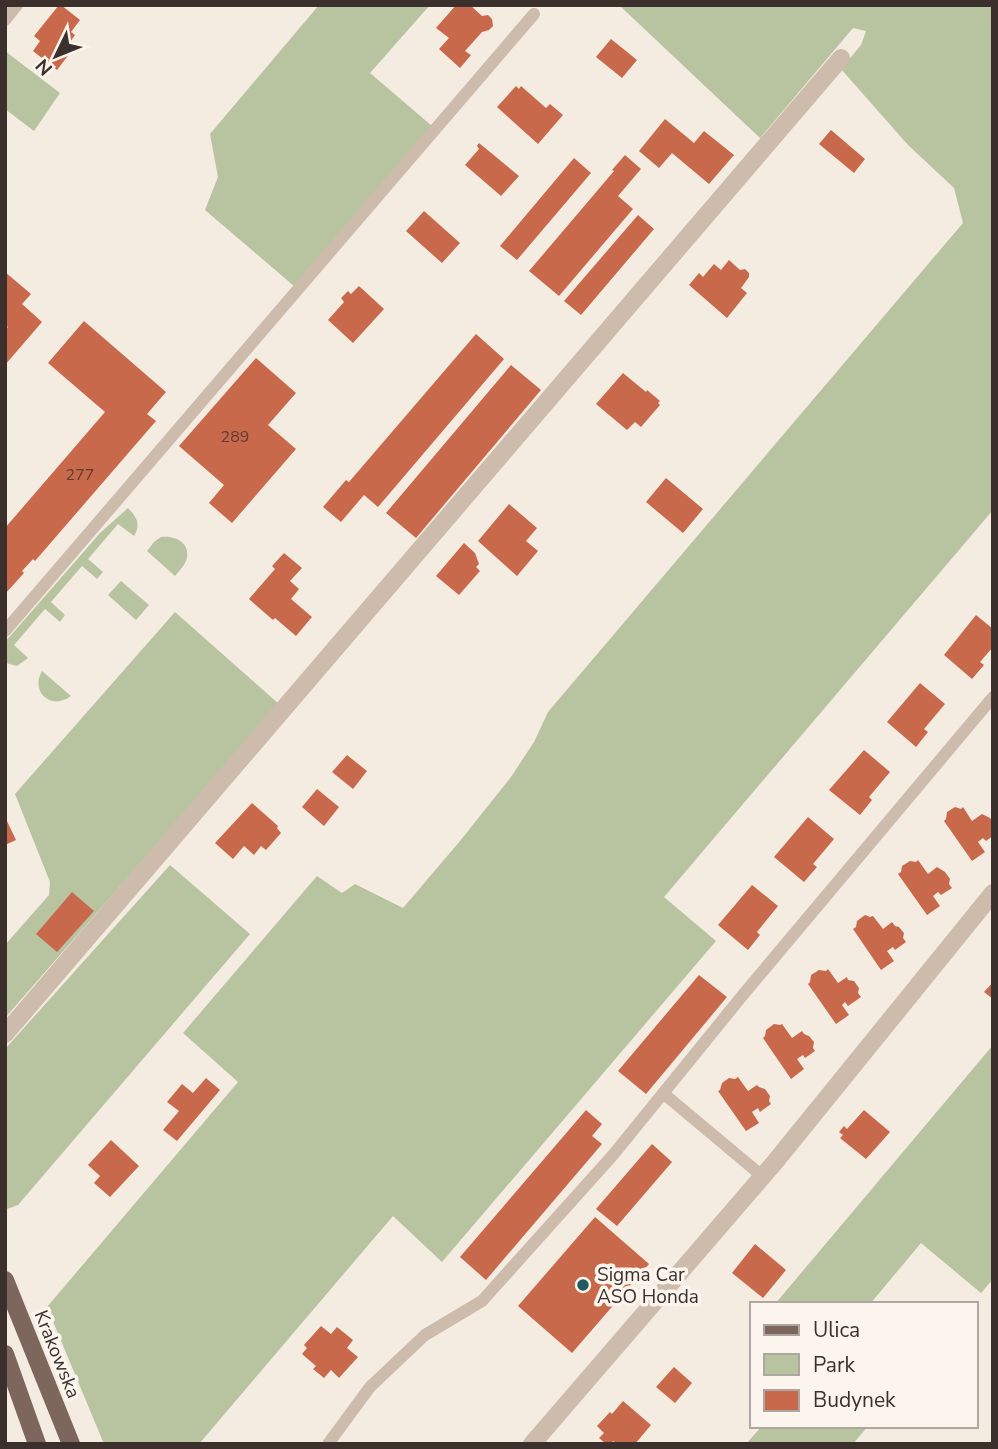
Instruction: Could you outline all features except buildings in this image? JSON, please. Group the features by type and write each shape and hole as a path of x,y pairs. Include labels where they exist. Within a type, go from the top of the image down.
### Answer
{"main road":[{"name":"Krakowska","path":"5,1280 71,1444"},
{"path":"5,1354 37,1444"}],"street":[{"path":"5,1034 841,58"},
{"path":"532,1444 762,1176 993,892"}],"lane":[{"path":"5,20 18,5"},
{"path":"5,631 534,14"},
{"path":"328,1444 370,1387 425,1335 482,1301 613,1155 742,996 993,697"},
{"path":"663,1093 762,1176"}],"green space":[{"path":"319,5 430,5 370,73 432,126 294,286 205,210 218,177 210,134"},
{"path":"619,5 993,5 993,510 664,897 716,941 442,1262 393,1216 199,1444 104,1444 47,1307 238,1082 183,1033 317,876 342,893 355,884 403,908 511,777 534,742 548,712 963,223 954,188 908,145 841,69 861,45 866,31 853,28 760,138"},
{"path":"5,51 60,93 34,131 5,109"},
{"path":"128,508 137,521 134,536 118,524 88,559 103,572 97,579 82,566 51,602 65,615 60,622 45,609 14,645 28,658 17,666 6,663 5,642 100,533"},
{"path":"161,537 177,539 187,550 186,561 175,576 147,551"},
{"path":"121,581 149,605 136,620 108,595"},
{"path":"175,612 279,704 5,1018 5,945 49,895 50,882 15,794"},
{"path":"42,671 71,696 56,701 44,697 39,686"},
{"path":"170,865 250,934 18,1205 7,1209 5,1049"},
{"path":"993,1045 993,1279 981,1293 921,1243 872,1302 777,1302"},
{"path":"760,1428 866,1428 853,1444 746,1444"}],"place":[{"name":"Sigma Car ASO Honda","path":"583,1285"}]}
